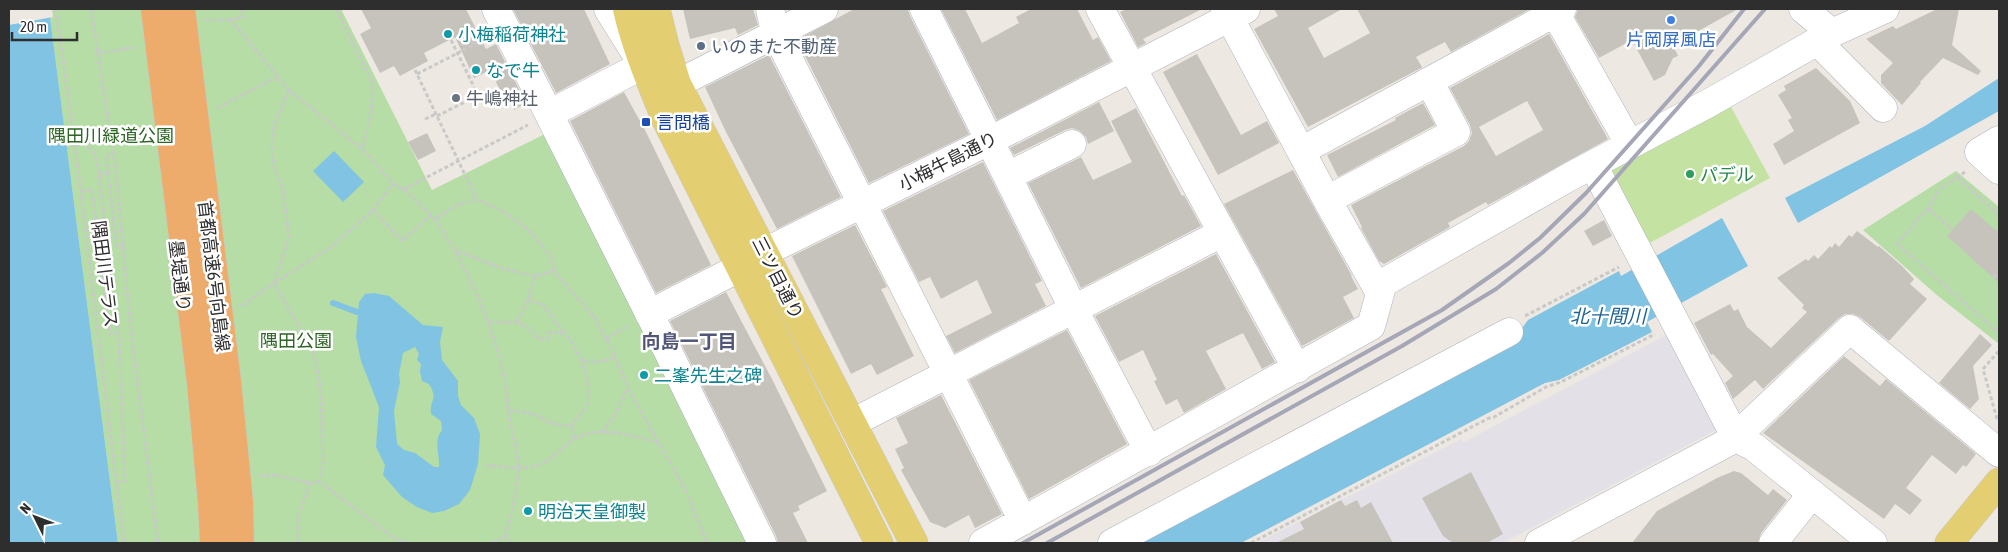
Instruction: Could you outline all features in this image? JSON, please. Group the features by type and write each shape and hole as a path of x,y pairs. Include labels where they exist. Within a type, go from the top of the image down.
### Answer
{"highway":[{"name":"首都高速6号向島線","path":"155,9 201,384 214,543"},
{"name":"首都高速6号向島線","path":"181,9 227,381 239,502 240,543"}],"main road":[{"name":"墨堤通り","path":"146,9 214,543"},
{"name":"三ツ目通り","path":"628,9 633,35 643,65 666,120 879,543"},
{"name":"三ツ目通り","path":"656,9 677,84 914,543"},
{"path":"1949,543 1999,482"}],"street":[{"path":"549,114 643,65 608,9"},
{"path":"677,84 773,21 824,9"},
{"path":"924,9 991,140 1074,310 1149,452"},
{"path":"1100,9 1297,369"},
{"path":"1802,9 1883,108"},
{"path":"983,543 1149,452 1371,326 1383,283 1571,176 1709,103 1824,37 1885,9"},
{"path":"1301,151 1557,10 1630,145"},
{"path":"1234,12 1301,151 1380,292"},
{"name":"小梅牛島通り","path":"649,314 765,252 1133,68 1234,12"},
{"path":"501,18 762,543"},
{"path":"773,21 1023,521"},
{"path":"1328,200 1456,132 1429,81"},
{"path":"1008,176 1072,144"},
{"path":"1989,146 1999,170"},
{"path":"1593,166 1631,261 1673,318 1736,438 1754,447 1873,543"},
{"path":"852,423 1222,233"},
{"path":"1538,543 1736,438 1850,329 1999,453"},
{"path":"1112,543 1509,332"},
{"path":"1773,543 1812,494"}],"path":[{"name":"隅田川テラス","path":"56,9 74,134 124,543"},
{"path":"91,9 114,155 132,331 158,543"},
{"path":"241,9 244,17 231,20 289,90 362,149 396,187 404,189 436,219 457,251 488,322 503,372 518,467 513,507 505,537 501,541 492,543"},
{"path":"336,9 373,84 371,116 362,149"},
{"path":"417,74 474,44 501,18"},
{"path":"466,29 474,44"},
{"path":"451,40 478,95"},
{"path":"415,70 477,200"},
{"path":"212,110 278,77"},
{"path":"425,120 491,89"},
{"path":"289,90 274,125 272,149 274,167 283,190 289,237 274,282 312,349 318,372 321,397 323,466 319,481"},
{"path":"404,189 549,114"},
{"path":"74,134 95,154 99,174 118,333 125,481 118,482"},
{"path":"1989,146 1973,165 1958,178 1941,188 1928,208 1897,244 1999,333"},
{"path":"114,155 106,155 108,174 117,246 124,244"},
{"path":"99,174 108,174"},
{"path":"1958,178 1999,215"},
{"path":"236,310 274,282 333,246 373,210 393,183"},
{"path":"81,191 92,189 110,334 118,333"},
{"path":"436,219 457,205 477,200 501,210 529,230 551,257 554,271 595,318 628,388 685,489 707,543"},
{"path":"1928,208 1953,230"},
{"path":"373,210 402,241 431,215"},
{"path":"457,251 504,269 535,276 554,271"},
{"path":"1509,332 1528,314 1631,261"},
{"path":"1993,277 1999,273"},
{"path":"517,322 528,300 535,276"},
{"path":"528,300 543,305 566,334 581,359 590,390 582,416 571,424 574,439"},
{"path":"1251,543 1447,442 1546,388 1561,382 1673,318"},
{"path":"488,322 517,322 530,327 538,339 548,339 548,333 560,331 566,334"},
{"path":"1999,353 1983,369 1999,427"},
{"path":"581,359 590,363 615,357"},
{"path":"602,433 615,415 628,388"},
{"path":"509,410 535,414 550,423 572,427"},
{"path":"485,465 536,466 574,439 594,433 619,433 660,443"},
{"path":"252,476 275,475 310,483 319,481"},
{"path":"319,481 392,537 407,543"},
{"path":"298,543 298,517 310,483"},
{"path":"505,537 512,543"}],"shaded area":[{"path":"1668,334 1718,429 1503,543 1257,543 1461,439 1464,442"}],"green space":[{"name":"隅田公園","path":"49,9 341,9 432,190 545,134 752,543 118,543"},
{"name":"パデル","path":"1731,107 1770,178 1646,245 1611,179 1613,170"},
{"path":"1956,171 1999,207 1999,344 1938,296 1863,230"}],"water":[{"path":"9,9 49,9 118,543 9,543"},
{"path":"1999,78 1999,111 1798,223 1785,198 1925,126"},
{"path":"334,151 364,182 343,202 313,171"},
{"name":"北十間川","path":"1722,218 1748,266 1647,322 1652,332 1559,380 1545,383 1241,543 1118,543 1517,335 1528,320 1619,271 1621,276"},
{"path":"374,293 389,296 423,325 443,327 440,342 442,360 458,381 458,396 461,405 474,418 480,434 478,464 470,490 459,504 444,511 432,513 417,507 402,497 383,475 385,465 376,447 379,407 361,361 356,337 359,302 365,294","holes":["415,347 419,354 417,360 421,364 422,381 429,384 434,397 431,414 441,421 442,430 437,443 439,467 434,467 415,453 404,450 397,444 394,411 403,353"]}],"pier":[{"path":"9,9 52,9 53,17 9,25"}],"building":[{"path":"361,9 466,9 486,49 496,44 526,103 514,110 505,92 502,94 490,70 474,78 455,37 424,53 428,61 400,76 394,66 380,73 360,34 371,28"},
{"path":"513,9 584,9 610,64 556,93"},
{"path":"683,9 753,9 758,25 738,35 735,28 690,39"},
{"path":"854,9 908,9 969,134 869,183 797,40"},
{"path":"941,9 965,9 982,43 1019,23 1016,17 1031,9 1077,9 1093,40 1098,37 1111,61 997,120"},
{"path":"1127,9 1202,9 1143,39 1146,43 1138,47 1120,12"},
{"path":"1274,9 1342,9 1308,28 1324,58 1370,33 1357,9 1530,9 1451,52 1445,42 1416,57 1421,68 1308,127 1254,29 1278,16"},
{"path":"1578,9 1738,9 1673,45 1678,56 1673,58 1665,75 1654,81 1632,40 1599,58 1575,17"},
{"path":"1937,9 1959,9 1952,45 1981,71 1978,75 1943,58 1920,82 1902,105 1881,83 1881,75 1893,63 1866,39 1893,26 1896,29"},
{"path":"1549,34 1608,139 1488,205 1486,202 1448,223 1450,227 1384,264 1379,261 1351,205 1464,146 1469,141 1472,133 1470,125 1450,88","holes":["1527,101 1543,130 1496,156 1479,127"]},
{"path":"1197,54 1241,135 1267,121 1279,143 1218,175 1163,72"},
{"path":"769,55 841,197 777,229 726,132 705,87"},
{"path":"1816,68 1850,101 1860,123 1784,165 1773,144 1794,131 1788,120 1792,118 1778,95 1786,90 1784,86"},
{"path":"624,92 646,132 711,265 656,293 570,121"},
{"path":"1099,102 1114,131 1088,144 1086,137 1080,131 1072,128 1014,155 1010,148"},
{"path":"1423,103 1435,125 1338,177 1327,155 1396,120 1395,118"},
{"path":"1136,108 1182,196 1184,195 1201,226 1081,288 1028,183 1081,157 1093,180 1132,162 1111,121"},
{"path":"427,133 436,151 418,160 408,142"},
{"path":"983,162 1042,281 1035,284 1046,306 955,353 946,336 992,313 977,280 941,299 930,277 919,282 883,211"},
{"path":"1293,170 1358,289 1343,297 1354,318 1302,346 1224,204"},
{"path":"1971,209 1999,233 1999,283 1947,236"},
{"path":"1604,220 1612,236 1593,246 1584,231"},
{"path":"855,225 887,287 881,289 914,356 877,375 871,364 851,374 792,256"},
{"path":"1857,231 1879,246 1902,266 1914,279 1910,284 1927,299 1889,341 1860,317 1853,314 1845,314 1763,389 1755,380 1733,399 1725,383 1733,376 1713,354 1711,355 1694,323 1730,304 1734,311 1738,309 1747,327 1771,348 1807,312 1802,308 1804,305 1777,278 1806,259 1808,261 1814,255 1818,259 1830,246 1832,248 1835,243 1839,247 1849,235 1852,237"},
{"path":"1216,254 1275,362 1262,369 1243,333 1206,351 1226,389 1184,413 1177,399 1166,405 1154,381 1157,380 1143,350 1119,362 1095,316"},
{"path":"726,292 773,381 827,491 798,506 800,510 793,513 808,543 778,543 670,321"},
{"path":"1067,330 1127,444 1029,499 969,380"},
{"path":"1980,334 1992,345 1973,366 1979,399 1970,409 1939,383"},
{"path":"1844,356 1880,386 1886,379 1976,454 1966,467 1963,465 1956,474 1932,455 1906,488 1922,500 1910,515 1895,504 1884,519 1763,433"},
{"path":"941,395 1002,514 975,528 969,515 945,528 930,522 901,470 904,468 895,449 908,443 896,418"},
{"path":"1734,471 1741,473 1768,495 1773,489 1787,500 1761,533 1758,543 1632,543 1657,511 1717,478"},
{"path":"1471,472 1503,534 1487,543 1453,543 1443,536 1422,498"},
{"path":"1341,500 1345,506 1357,500 1361,508 1371,502 1393,543 1276,543 1304,529 1300,522"}],"waterway":[{"path":"333,303 357,312"}],"railway":[{"path":"1023,543 1442,310 1509,263 1540,238 1586,193 1699,66 1744,9"},
{"path":"1047,543 1402,346 1496,289 1542,253 1584,214 1765,9"}],"place":[{"name":"片岡屏風店","path":"1671,20"},
{"name":"小梅稲荷神社","path":"448,34"},
{"name":"いのまた不動産","path":"701,46"},
{"name":"なで牛","path":"476,70"},
{"name":"牛嶋神社","path":"456,98"},
{"name":"言問橋","path":"646,122"},
{"name":"パデル","path":"1690,174"},
{"name":"二峯先生之碑","path":"644,375"},
{"name":"明治天皇御製","path":"528,511"}],"district":[{"name":"向島一丁目","path":"689,341"}],"park label":[{"name":"隅田川緑道公園","path":"111,135"}]}
